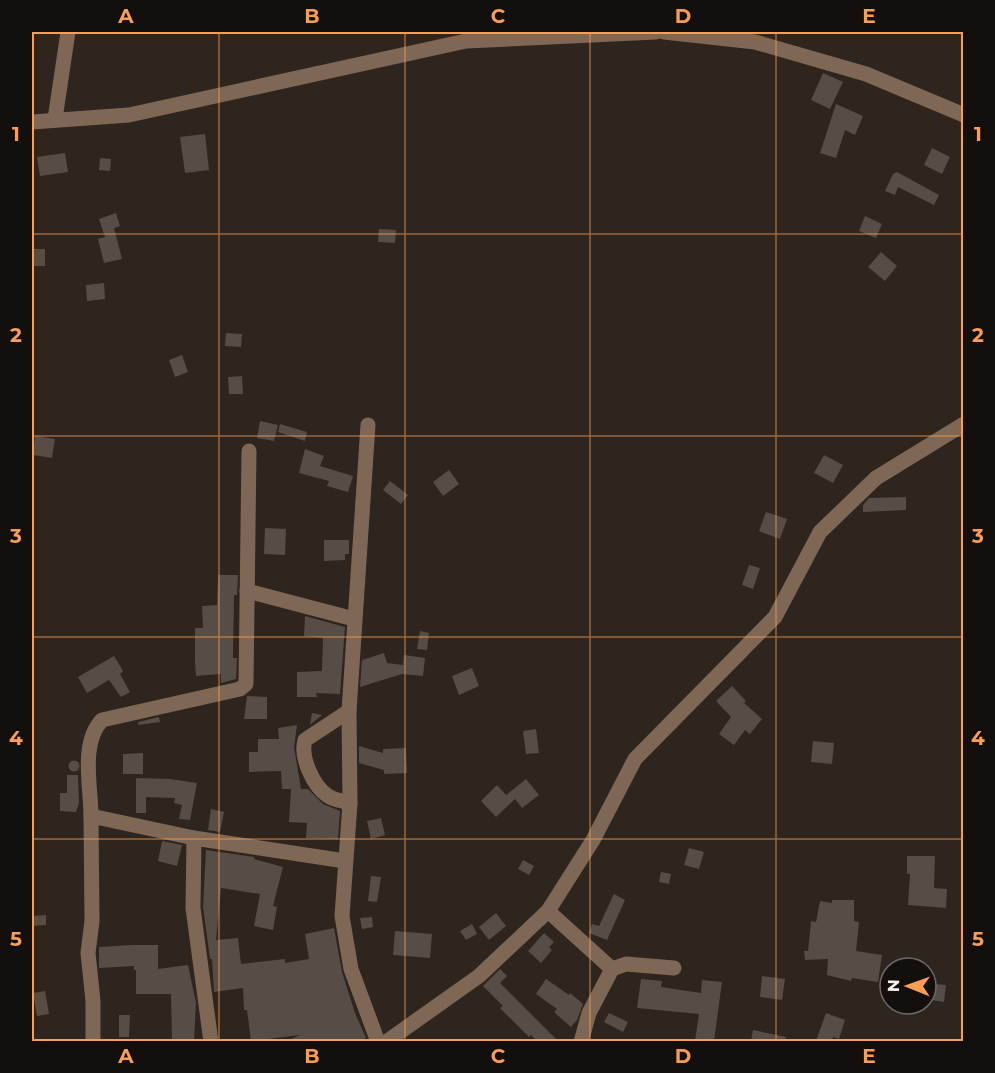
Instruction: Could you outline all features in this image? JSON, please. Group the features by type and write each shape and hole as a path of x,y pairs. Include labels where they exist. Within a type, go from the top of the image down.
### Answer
{"street":[{"path":"55,119 68,32"},
{"path":"32,122 129,114 173,106 466,41 656,32"},
{"path":"664,32 755,42 866,74 963,115"},
{"path":"386,1041 479,976 548,911 592,840 635,759 775,617 820,532 876,478 963,424"},
{"path":"368,425 349,711 350,803 342,916 351,969 378,1041"},
{"path":"93,1041 93,1001 88,953 92,921 90,743 94,729 102,720 240,690 246,684 249,451"},
{"path":"247,591 354,620"},
{"path":"349,711 305,740 303,747 311,773 320,787 328,796 350,803"},
{"path":"91,816 194,838 345,861"},
{"path":"194,838 193,908 211,1041"},
{"path":"548,911 612,969"},
{"path":"581,1041 589,1013 612,969 626,964 674,968"}],"building":[{"path":"823,73 843,82 830,109 811,100"},
{"path":"836,104 863,116 855,135 845,130 836,158 820,153"},
{"path":"205,134 209,170 185,173 180,137"},
{"path":"932,148 950,157 942,174 924,165"},
{"path":"65,153 68,172 40,176 37,157"},
{"path":"100,158 111,159 110,171 99,170"},
{"path":"897,172 939,195 934,205 898,187 895,195 885,191 893,174"},
{"path":"116,213 120,226 114,228 122,259 104,263 98,239 105,237 99,219"},
{"path":"865,216 882,224 876,238 859,231"},
{"path":"379,229 396,230 395,243 378,242"},
{"path":"32,249 45,249 45,266 32,266"},
{"path":"881,252 897,266 885,281 868,267"},
{"path":"104,283 105,299 87,301 86,285"},
{"path":"226,333 242,334 241,347 225,346"},
{"path":"182,355 188,372 175,377 169,360"},
{"path":"242,376 243,394 229,394 228,377"},
{"path":"260,421 278,425 274,441 257,438"},
{"path":"280,424 307,432 305,441 278,432"},
{"path":"35,436 55,439 52,458 33,455"},
{"path":"305,449 324,456 320,466 353,476 348,492 327,486 329,481 299,473"},
{"path":"824,455 843,465 833,483 814,473"},
{"path":"449,470 459,484 443,496 433,482"},
{"path":"390,481 408,495 401,504 383,490"},
{"path":"906,497 906,510 863,512 863,505 869,498"},
{"path":"766,512 787,519 780,539 759,531"},
{"path":"265,528 286,529 285,555 264,554"},
{"path":"324,540 349,540 349,554 345,554 345,560 324,561"},
{"path":"749,565 760,568 753,589 742,585"},
{"path":"218,575 238,575 237,595 234,595 233,658 237,658 236,679 221,683 221,674 196,676 195,662 195,628 203,628 202,606 217,605"},
{"path":"305,616 345,627 340,694 316,693 317,697 297,697 297,672 322,671 323,638 304,636"},
{"path":"420,631 429,633 427,650 417,649"},
{"path":"384,653 387,663 403,665 404,655 425,658 423,676 402,674 360,687 362,660"},
{"path":"114,656 123,671 120,674 130,692 121,697 109,680 87,693 78,677"},
{"path":"472,668 479,686 459,695 452,676"},
{"path":"732,686 746,701 744,703 762,719 750,734 745,730 734,745 719,734 731,717 716,701"},
{"path":"247,696 267,697 267,719 244,719"},
{"path":"312,713 322,715 310,725"},
{"path":"159,717 160,722 138,725 138,722"},
{"path":"297,725 294,747 301,789 308,789 323,804 340,811 338,839 306,838 307,823 289,822 291,789 282,789 281,771 249,772 249,752 258,752 258,739 279,739 278,728"},
{"path":"536,729 539,753 526,754 523,731"},
{"path":"813,741 834,743 832,764 811,762"},
{"path":"359,746 383,753 383,749 406,748 407,773 384,774 384,770 359,763"},
{"path":"143,753 143,774 123,774 123,754"},
{"path":"74,761 78,762 78,770 74,771 70,770 69,766 70,762"},
{"path":"67,775 78,775 79,803 76,812 60,811 60,793 67,793"},
{"path":"136,778 197,783 190,820 179,819 182,805 174,803 175,798 146,797 146,813 136,813"},
{"path":"526,779 539,795 522,808 515,799 496,817 481,801 497,785 506,795"},
{"path":"211,809 224,812 220,832 208,830"},
{"path":"381,818 385,835 371,839 367,821"},
{"path":"162,841 182,845 177,866 158,861"},
{"path":"689,848 704,852 699,869 684,865"},
{"path":"206,850 254,857 254,859 283,867 273,906 277,907 273,930 254,926 260,894 221,888 216,940 238,938 241,964 285,959 285,963 309,959 305,934 334,928 342,972 366,1038 359,1041 287,1041 300,1035 251,1041 247,1010 244,1010 243,988 214,992 212,959 210,959 203,907"},
{"path":"907,856 935,856 934,888 947,889 946,908 908,905 910,874 907,874"},
{"path":"523,860 534,866 529,875 518,869"},
{"path":"661,872 671,874 669,884 659,882"},
{"path":"371,876 381,877 377,902 368,901"},
{"path":"614,894 625,900 607,940 589,933 592,924 599,926"},
{"path":"832,900 854,900 854,921 859,922 856,951 882,955 878,956 878,982 852,978 851,981 827,975 828,959 805,960 804,951 808,951 811,921 816,922 820,901 832,903"},
{"path":"496,913 506,926 489,940 479,927"},
{"path":"46,915 46,925 32,926 32,916"},
{"path":"372,917 373,927 362,929 360,918"},
{"path":"472,924 477,934 466,940 460,931"},
{"path":"395,931 432,934 430,958 393,955"},
{"path":"544,933 554,942 549,947 552,950 541,963 528,951"},
{"path":"158,945 158,969 188,965 196,1003 194,1041 172,1041 171,994 136,994 134,966 99,968 99,947"},
{"path":"500,969 507,976 500,983 558,1041 537,1041 531,1035 529,1037 500,1008 503,1006 483,986"},
{"path":"762,976 785,979 782,1000 760,997"},
{"path":"546,979 569,995 570,993 583,1004 577,1020 571,1027 554,1012 557,1009 536,994"},
{"path":"641,979 662,981 661,987 701,993 702,980 722,982 714,1041 695,1041 699,1014 637,1008"},
{"path":"938,984 946,985 944,1002 938,1001"},
{"path":"45,991 49,1014 37,1016 33,993"},
{"path":"609,1013 628,1022 623,1032 604,1022"},
{"path":"826,1013 845,1020 839,1039 833,1037 832,1041 816,1041"},
{"path":"119,1015 130,1015 129,1037 119,1037"},
{"path":"753,1030 786,1037 785,1041 751,1041"}]}
